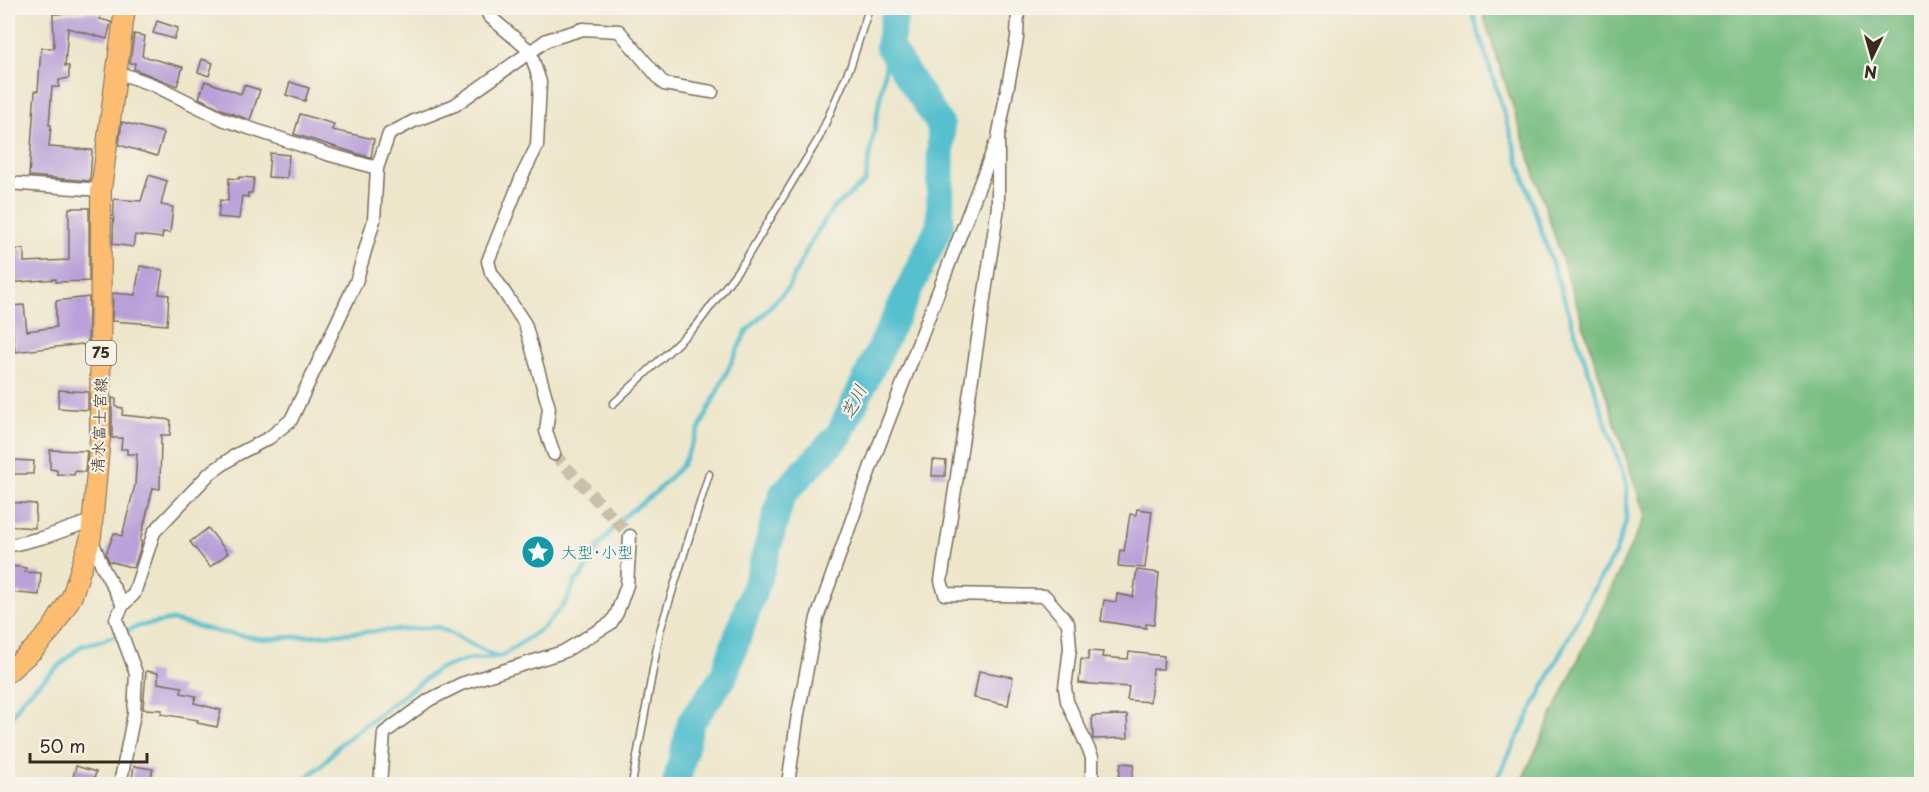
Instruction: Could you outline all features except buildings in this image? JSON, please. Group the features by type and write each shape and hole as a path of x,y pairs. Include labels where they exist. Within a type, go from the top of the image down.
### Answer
{"main road":[{"name":"清水富士宮線","path":"8,672 34,650 72,596 92,528 100,438 101,190 125,8"}],"street":[{"path":"486,8 489,16 530,51 540,82 537,146 488,261 491,272 525,324 549,408 546,431 554,454"},
{"path":"788,784 798,714 817,618 871,466 998,138 1017,38 1018,8"},
{"path":"120,784 134,714 136,673 116,619 123,605 134,594 154,532 209,474 236,455 269,438 291,420 356,282 374,220 377,168 389,134 414,121 455,105 547,40 583,29 619,31 664,84 712,92"},
{"path":"117,72 156,86 225,120 377,168"},
{"path":"998,138 998,207 941,581 945,594 1045,596 1068,623 1070,648 1065,688 1067,701 1092,756 1092,784"},
{"path":"8,183 101,190"},
{"path":"8,546 92,528 103,568 123,605"},
{"path":"380,784 384,733 429,700 461,684 563,652 612,623 627,585 630,536"}],"lane":[{"path":"613,404 698,325 744,262 819,138 851,65 869,8"},
{"path":"632,784 660,631 709,474"}],"green space":[{"path":"1481,8 1921,8 1921,784 1520,784 1645,516"}],"waterway":[{"name":"芝川","path":"676,784 691,722 723,678 761,570 782,495 839,435 940,225 941,126 889,47 896,8"},
{"path":"1471,8 1533,206 1627,486 1626,522 1615,554 1591,593 1494,784"},
{"path":"298,784 322,765 340,744 438,669 466,660 502,656 544,627 566,602 576,580 580,578 599,546 623,517 656,492 682,465 746,332 788,288 808,247 832,209 865,182 889,47"},
{"path":"8,723 24,697 81,646 139,626 172,620 219,632 264,639 438,627 493,655"}],"tunnel":[{"path":"554,454 630,536"}],"place":[{"name":"大型･小型","path":"538,552"}]}
